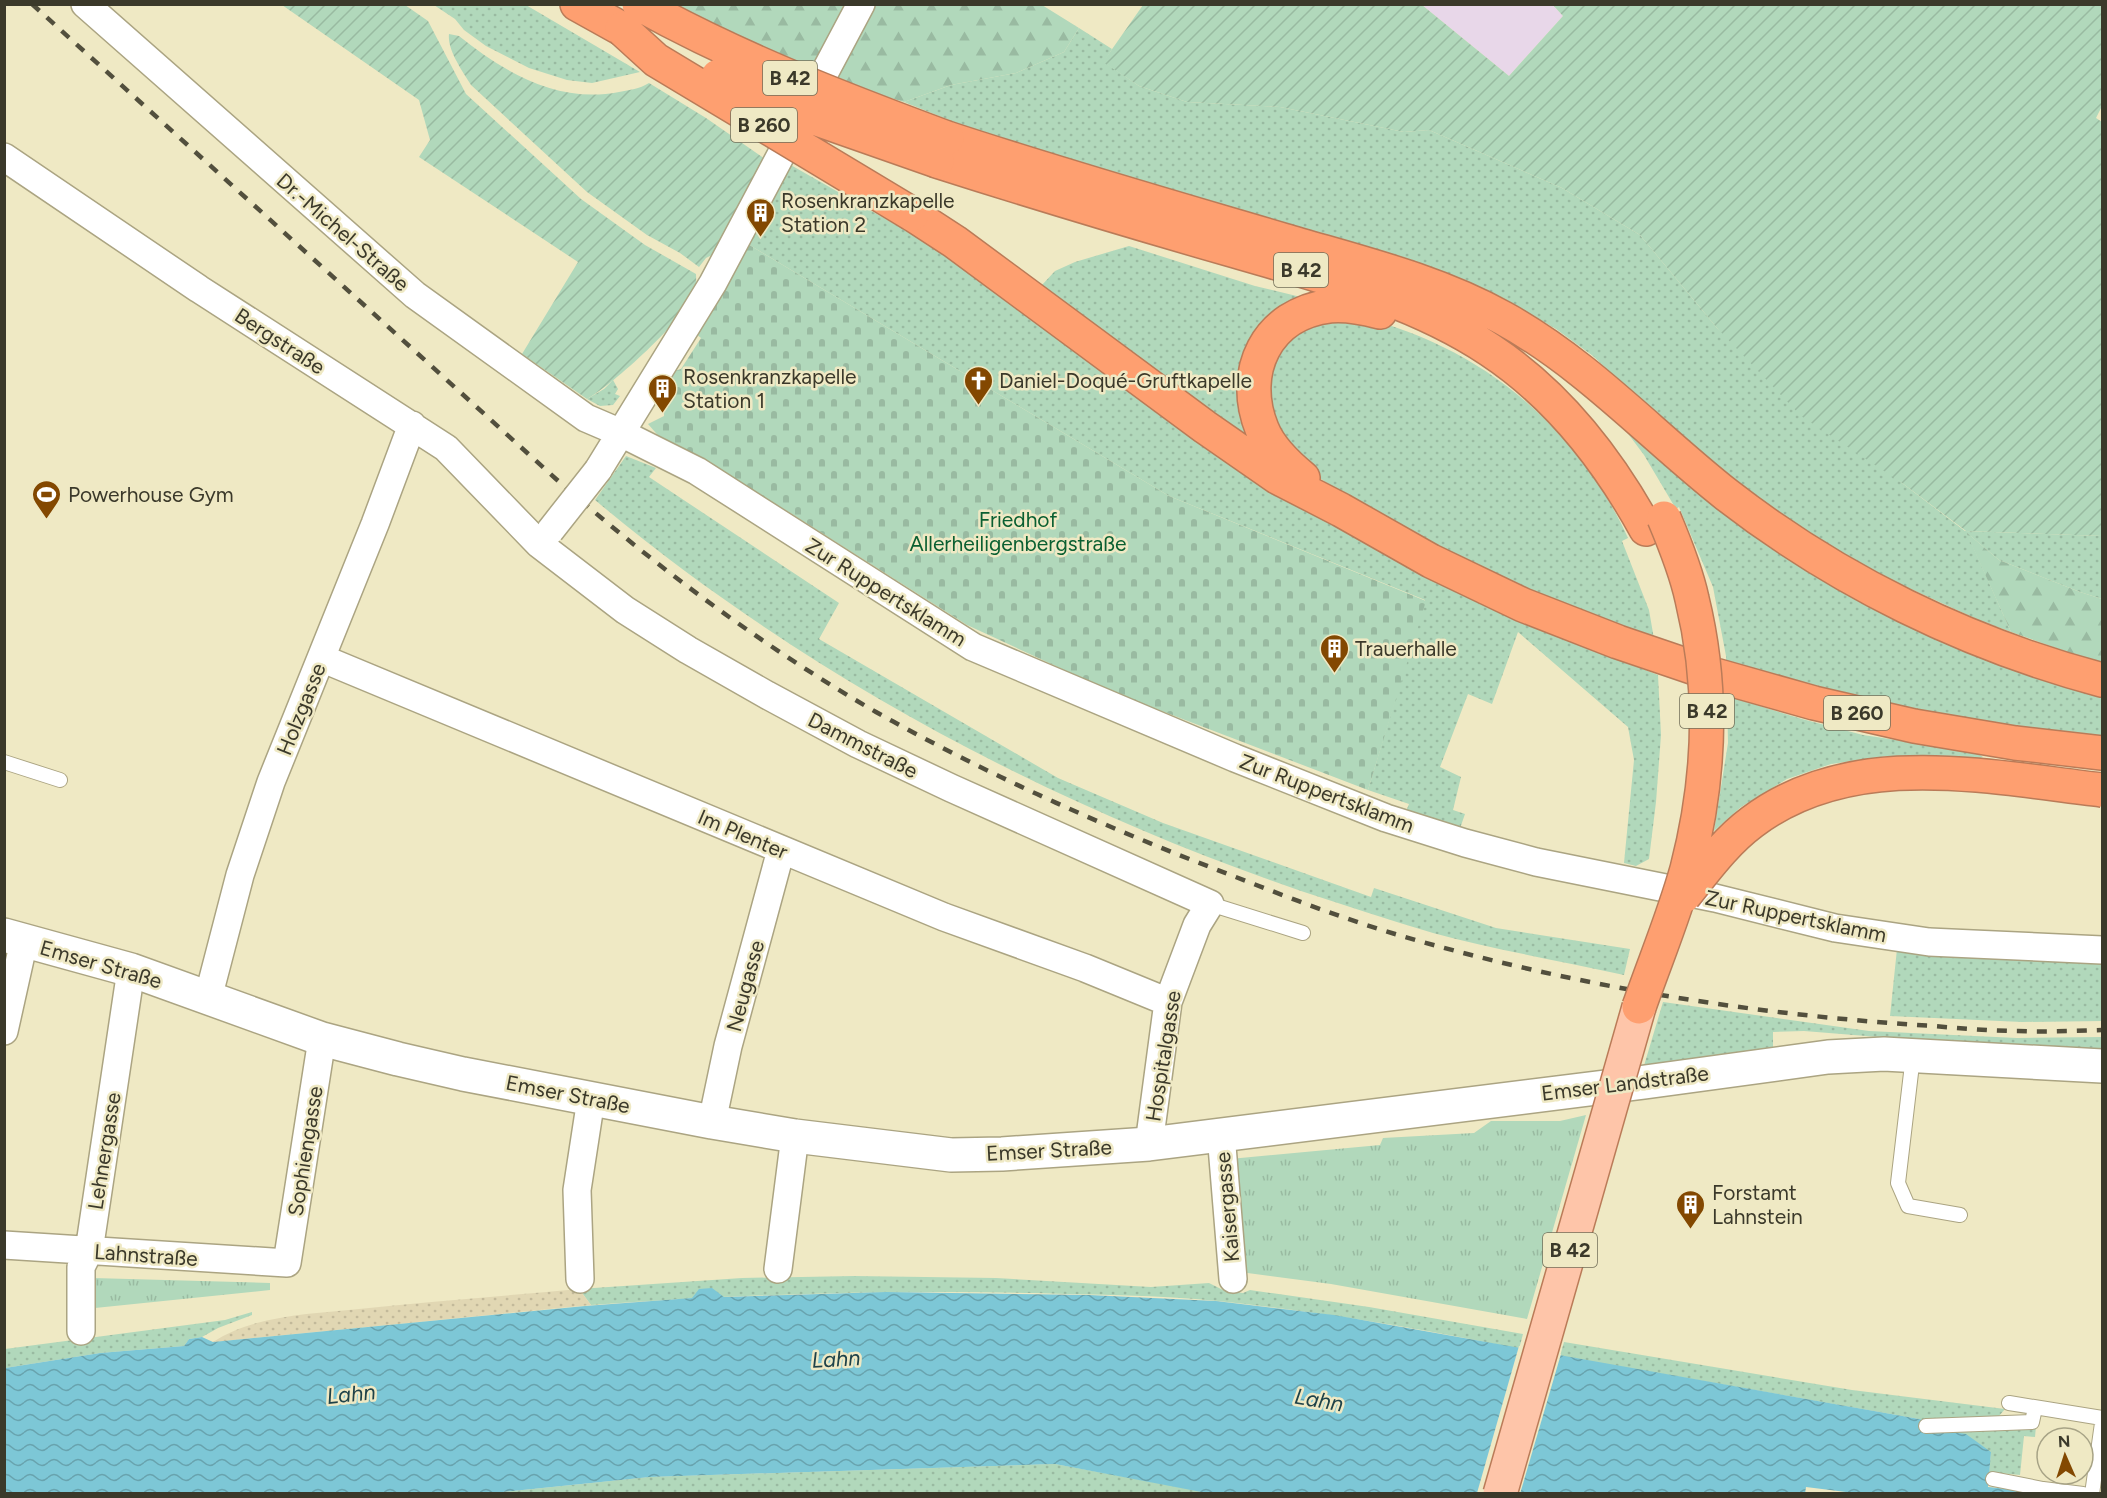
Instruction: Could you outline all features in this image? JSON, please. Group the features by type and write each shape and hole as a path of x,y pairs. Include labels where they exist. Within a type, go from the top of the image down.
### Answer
{"highway":[{"name":"B 42","path":"584,8 630,16 714,44 828,94 942,150 1052,198 1324,277 1376,295 1454,329 1490,350 1532,382 1563,411 1591,442 1624,489 1655,523 1679,557 1692,597 1701,638 1706,680 1707,719 1702,796 1693,843 1676,907 1639,1007"},
{"name":"B 260","path":"630,16 656,60 955,242 1277,477 1431,561 1523,605 1618,642 1715,675 1814,703 1914,726 2015,743 2103,753"},
{"name":"B 42","path":"942,150 1150,202 1391,272 1472,314 1509,339 1545,367 1573,393 1611,437 1645,484 1655,523 1662,569 1673,610 1685,681 1686,722 1681,790 1639,1007"},
{"path":"1391,272 1470,301 1534,336 1593,381 1729,496 1821,560 1869,588 1977,639 2018,655 2103,680"},
{"name":"B 42","path":"1341,510 1292,470 1278,455 1263,432 1254,407 1253,384 1257,360 1268,339 1285,323 1307,311 1331,306 1360,307 1417,326 1532,382"},
{"path":"1676,907 1723,848 1751,822 1784,801 1816,788 1853,778 1921,772 2103,790"}],"main road":[{"name":"B 42","path":"1500,1494 1639,1007"}],"street":[{"name":"Dr.-Michel-Straße","path":"85,4 415,296 586,418 621,433"},
{"path":"544,537 598,470 621,433 642,384 713,283 861,4"},
{"name":"Bergstraße","path":"4,157 199,289 447,448 544,537"},
{"name":"Holzgasse","path":"208,998 240,875 264,803 412,425"},
{"name":"Zur Ruppertsklamm","path":"621,433 697,471 973,647 1386,818 1536,862 1715,904 1835,928 1929,942 2103,950"},
{"name":"Dammstraße","path":"544,537 625,610 688,650 767,695 858,744 1210,904"},
{"name":"Im Plenter","path":"321,658 944,917 1086,968 1167,1002"},
{"name":"Neugasse","path":"712,1122 728,1046 781,850"},
{"name":"Hospitalgasse","path":"1149,1144 1167,1002 1197,926 1210,904"},
{"path":"4,1031 14,938"},
{"name":"Emser Straße","path":"14,938 131,970 322,1039 452,1072 712,1122 795,1136 951,1155 1002,1154 1149,1144"},
{"name":"Lehnergasse","path":"81,1330 81,1267 89,1251 131,970"},
{"name":"Sophiengasse","path":"287,1263 322,1039"},
{"name":"Emser Landstraße","path":"1149,1144 1645,1082 1827,1056 1884,1054 2103,1066"},
{"path":"580,1279 577,1190 591,1099"},
{"name":"Kaisergasse","path":"1221,1134 1233,1279"},
{"path":"778,1269 795,1136"},
{"name":"Lahnstraße","path":"4,1245 287,1263"}],"lane":[{"path":"4,762 60,780"},
{"path":"1210,904 1303,933"},
{"path":"1913,1056 1898,1183 1908,1206 1960,1215"},
{"path":"2009,1403 2103,1418"},
{"path":"1926,1426 2032,1422 2035,1407"},
{"path":"2092,1494 2103,1424"},
{"path":"1993,1479 2083,1494"}],"shaded area":[{"path":"1422,5 1553,5 1563,16 1509,76"}],"green space":[{"path":"282,5 405,5 428,21 466,94 581,199 645,245 696,274 696,290 688,304 663,334 630,366 587,399 522,354 578,262 419,157 430,140 419,100"},
{"path":"434,5 526,5 640,72 592,83 567,80 529,68 486,46 464,30 455,19"},
{"path":"677,5 1042,5 1079,28 1064,52 1016,73 951,85 904,102 814,75"},
{"path":"1143,5 1422,5 1509,76 1563,16 1553,5 2102,5 2102,106 2096,118 2102,122 2102,536 1966,531 1902,483 1801,416 1717,328 1640,235 1562,188 1429,130 1404,132 1280,107 1187,102 1139,86 1103,62"},
{"path":"1079,28 1112,49 1104,62 1139,86 1187,102 1280,107 1404,132 1429,130 1562,188 1640,235 1717,328 1902,483 1965,531 2102,536 2102,599 1999,560 1967,533 2011,632 1981,621 1856,562 1764,502 1683,441 1593,356 1556,329 1513,304 1461,279 1408,259 1224,207 979,132 904,102 951,85 1016,73 1064,52"},
{"path":"449,34 459,36 514,73 554,89 575,94 596,95 631,90 649,83 706,118 765,159 718,252 706,258 699,267 680,253 647,235 587,192 471,85 453,54"},
{"path":"789,164 903,229 908,222 1313,512 1429,578 1522,621 1658,675 1661,735 1649,859 1636,866 1624,863 1634,760 1628,727 1518,632 1492,704 1468,694 1440,767 1461,777 1453,810 1465,814 1458,834 1404,816 1409,804 1368,790 1425,600 1169,496 746,243"},
{"name":"Friedhof Allerheiligenbergstraße","path":"746,243 1169,496 1426,601 1368,790 1112,692 967,625 784,509 662,440 648,424 664,416 664,411 672,398 659,390 668,373 681,369 701,338 696,334"},
{"path":"1129,246 1255,286 1309,299 1240,375 1238,397 1250,440 1042,285 1055,271 1075,262"},
{"path":"1370,319 1425,339 1473,363 1501,382 1552,426 1595,479 1628,538 1622,541 1649,610 1654,639 1555,603 1435,546 1338,491 1292,458 1261,385 1266,359 1300,325"},
{"path":"613,380 618,389 615,394 620,396 613,405 600,406 587,399 604,389"},
{"path":"1608,407 1708,491 2102,690 2102,738 1922,715 1726,665 1713,587 1679,507 1676,509 1644,455"},
{"path":"626,456 656,468 649,477 839,603 819,639 1058,778 1163,823 1371,897 1374,888 1496,928 1630,949 1624,975 1433,933 1301,891 1206,856 1112,817 930,728 842,677 757,622 675,563 595,500"},
{"path":"1966,532 1999,560 2102,599 2102,664 2011,632"},
{"path":"1727,696 1863,735 1976,752 1983,757 1974,761 1888,756 1831,764 1787,779 1741,807 1714,831 1728,743"},
{"path":"1897,949 2102,961 2102,1021 2022,1022 1890,1016"},
{"path":"1663,1002 1869,1031 2017,1038 2102,1037 2102,1055 1804,1031 1773,1032 1773,1054 1643,1069"},
{"path":"1586,1115 1527,1319 1331,1284 1240,1272 1230,1159 1380,1145 1383,1138 1474,1133 1491,1121 1560,1121"},
{"path":"854,1276 996,1278 1151,1287 1209,1283 1225,1291 1243,1293 1250,1290 1369,1307 1523,1334 1519,1349 1331,1315 1218,1301 1150,1296 980,1292 868,1293 702,1298 591,1305 579,1289 742,1278"},
{"path":"93,1278 270,1283 270,1290 95,1308"},
{"path":"252,1312 252,1315 202,1337 189,1339 184,1346 100,1353 5,1368 5,1349 225,1320"},
{"path":"1564,1342 1852,1390 2005,1409 1999,1416 1925,1420 1560,1356"},
{"path":"2035,1426 2035,1437 2024,1436 2020,1475 1989,1472 1991,1452 1938,1430"},
{"path":"1055,1464 1212,1493 484,1494 650,1477"}],"sand":[{"path":"579,1289 591,1305 213,1342 247,1326 283,1317"}],"water":[{"name":"Lahn","path":"712,1288 724,1297 886,1292 1089,1295 1216,1301 1334,1315 1925,1420 1938,1430 1966,1434 1991,1452 1988,1487 2049,1493 1862,1494 1806,1487 1805,1494 1212,1494 1055,1464 650,1477 484,1494 5,1494 5,1368 100,1353 184,1346 189,1339 202,1337 213,1342 585,1306 692,1298 699,1289"}],"pier":[{"path":"1519,1346 1561,1354 1520,1494 1477,1493"}],"railway":[{"path":"32,4 556,479 632,543 710,603 834,687 876,712 994,774 1156,846 1320,909 1395,934 1523,968 1653,994 1785,1013 1993,1030 2102,1030"}],"place":[{"name":"Rosenkranzkapelle Station 2","path":"760,238"},
{"name":"Daniel-Doqué-Gruftkapelle","path":"978,406"},
{"name":"Rosenkranzkapelle Station 1","path":"662,414"},
{"name":"Powerhouse Gym","path":"47,520"},
{"name":"Trauerhalle","path":"1334,674"},
{"name":"Forstamt Lahnstein","path":"1691,1230"}]}
